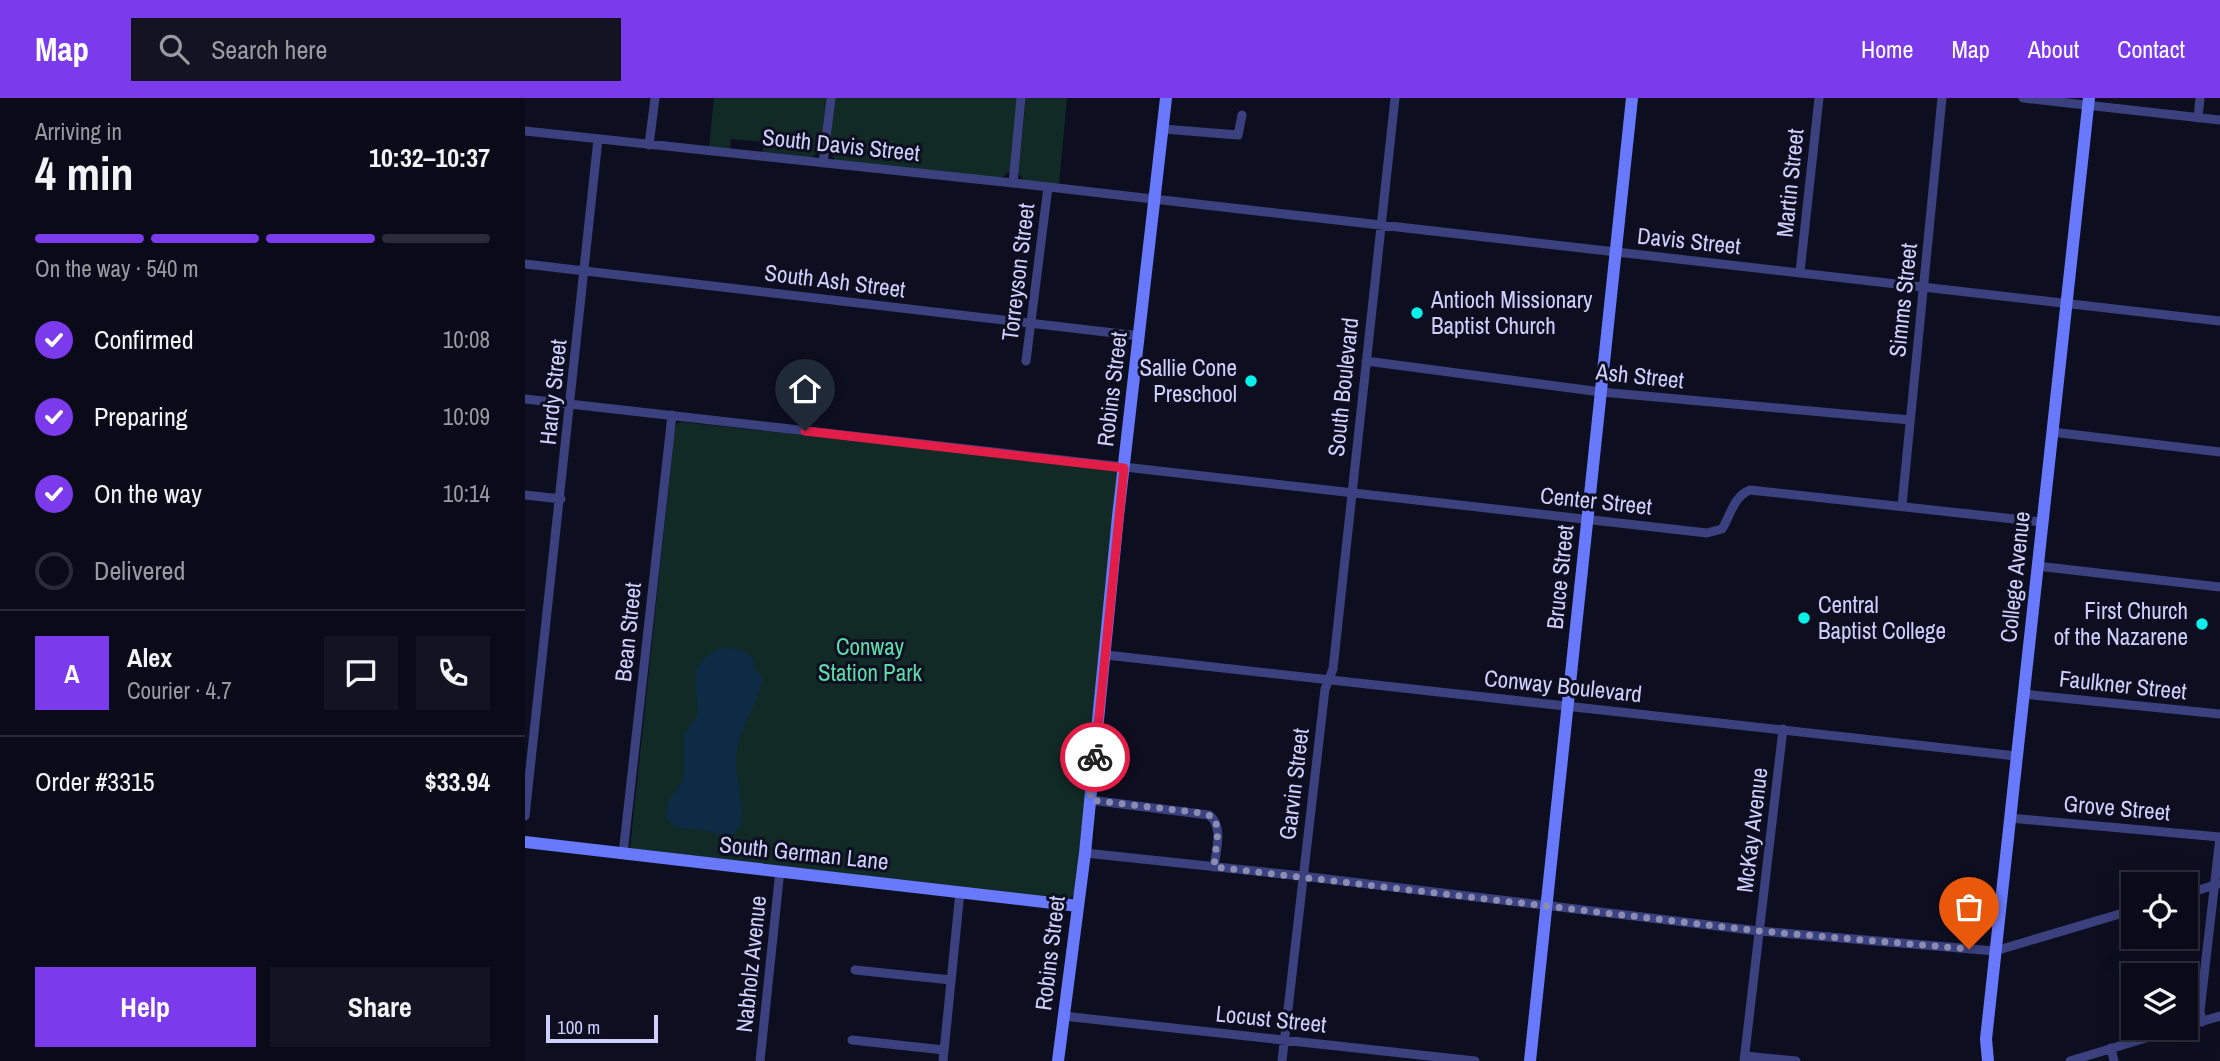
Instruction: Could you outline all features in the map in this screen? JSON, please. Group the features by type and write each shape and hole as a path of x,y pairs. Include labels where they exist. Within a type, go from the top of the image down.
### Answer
{"street":[{"path":"649,145 655,98"},
{"path":"823,163 831,98"},
{"path":"1013,183 1021,98"},
{"name":"Robins Street","path":"1058,1061 1085,853 1124,468 1166,98"},
{"name":"South Boulevard","path":"1328,680 1333,668 1395,98"},
{"name":"Bruce Street","path":"1530,1061 1632,98"},
{"name":"Martin Street","path":"1800,272 1819,98"},
{"name":"Simms Street","path":"1902,505 1942,98"},
{"path":"2024,98 2089,102 2220,120"},
{"path":"2198,118 2200,98"},
{"name":"College Avenue","path":"1987,1061 1986,1039 1995,951 2089,102"},
{"path":"1163,129 1238,135 1242,115"},
{"name":"South Davis Street","path":"525,131 1154,200"},
{"name":"Hardy Street","path":"525,816 598,139"},
{"name":"Torreyson Street","path":"1026,361 1048,187"},
{"name":"Davis Street","path":"1154,200 2220,321"},
{"name":"South Ash Street","path":"525,264 1140,336"},
{"name":"Ash Street","path":"1366,361 1601,392 1910,421"},
{"name":"Center Street","path":"525,399 1715,533 1723,529 1736,501 1743,493 1751,490 2042,522"},
{"name":"Bean Street","path":"623,854 672,415"},
{"path":"2052,432 2220,452"},
{"path":"525,495 561,499"},
{"path":"2037,566 2220,587"},
{"name":"Conway Boulevard","path":"1106,655 2016,756"},
{"name":"Garvin Street","path":"1282,1061 1302,876 1328,680"},
{"name":"Faulkner Street","path":"2023,694 2220,714"},
{"name":"McKay Avenue","path":"1744,1058 1783,729"},
{"path":"1090,800 1209,814 1214,817 1218,830 1214,867"},
{"name":"Grove Street","path":"2010,818 2220,837"},
{"path":"2201,1021 2220,837"},
{"name":"South German Lane","path":"525,842 1078,906"},
{"path":"1085,853 1547,904 1759,931 1995,951 2121,913"},
{"name":"Nabholz Avenue","path":"760,1061 780,870"},
{"path":"2198,890 2217,884"},
{"path":"943,1061 960,892"},
{"path":"855,970 951,980"},
{"name":"Locust Street","path":"1063,1016 1475,1061"},
{"path":"2198,1022 2220,1016"},
{"path":"852,1040 944,1050"},
{"path":"2070,1061 2139,1040"},
{"path":"2111,1048 2114,1061"},
{"path":"1744,1058 1796,1061"}],"green space":[{"path":"714,98 826,98 821,152 812,157 763,152 763,142 731,139 730,149 709,147"},
{"path":"835,98 1017,98 1010,171 1000,179 836,161 829,152"},
{"path":"1026,98 1067,98 1059,185 1024,181 1018,173"},
{"name":"Conway Station Park","path":"682,422 1119,472 1075,893 1068,900 630,848 675,427"}],"water":[{"path":"720,648 748,653 755,661 753,668 762,680 739,741 736,771 742,814 736,832 728,837 703,830 676,828 666,817 668,802 681,784 684,774 684,735 698,714 695,673 704,658"}],"way so far":[{"path":"1095,757 1090,800 1202,813 1214,817 1218,830 1214,867 1759,931 1969,949"}],"place":[{"name":"Antioch Missionary Baptist Church","path":"1417,313"},
{"name":"Sallie Cone Preschool","path":"1251,381"},
{"name":"Central Baptist College","path":"1804,618"},
{"name":"First Church of the Nazarene","path":"2202,624"}],"route":[{"path":"805,431 1124,468 1095,757"}]}
